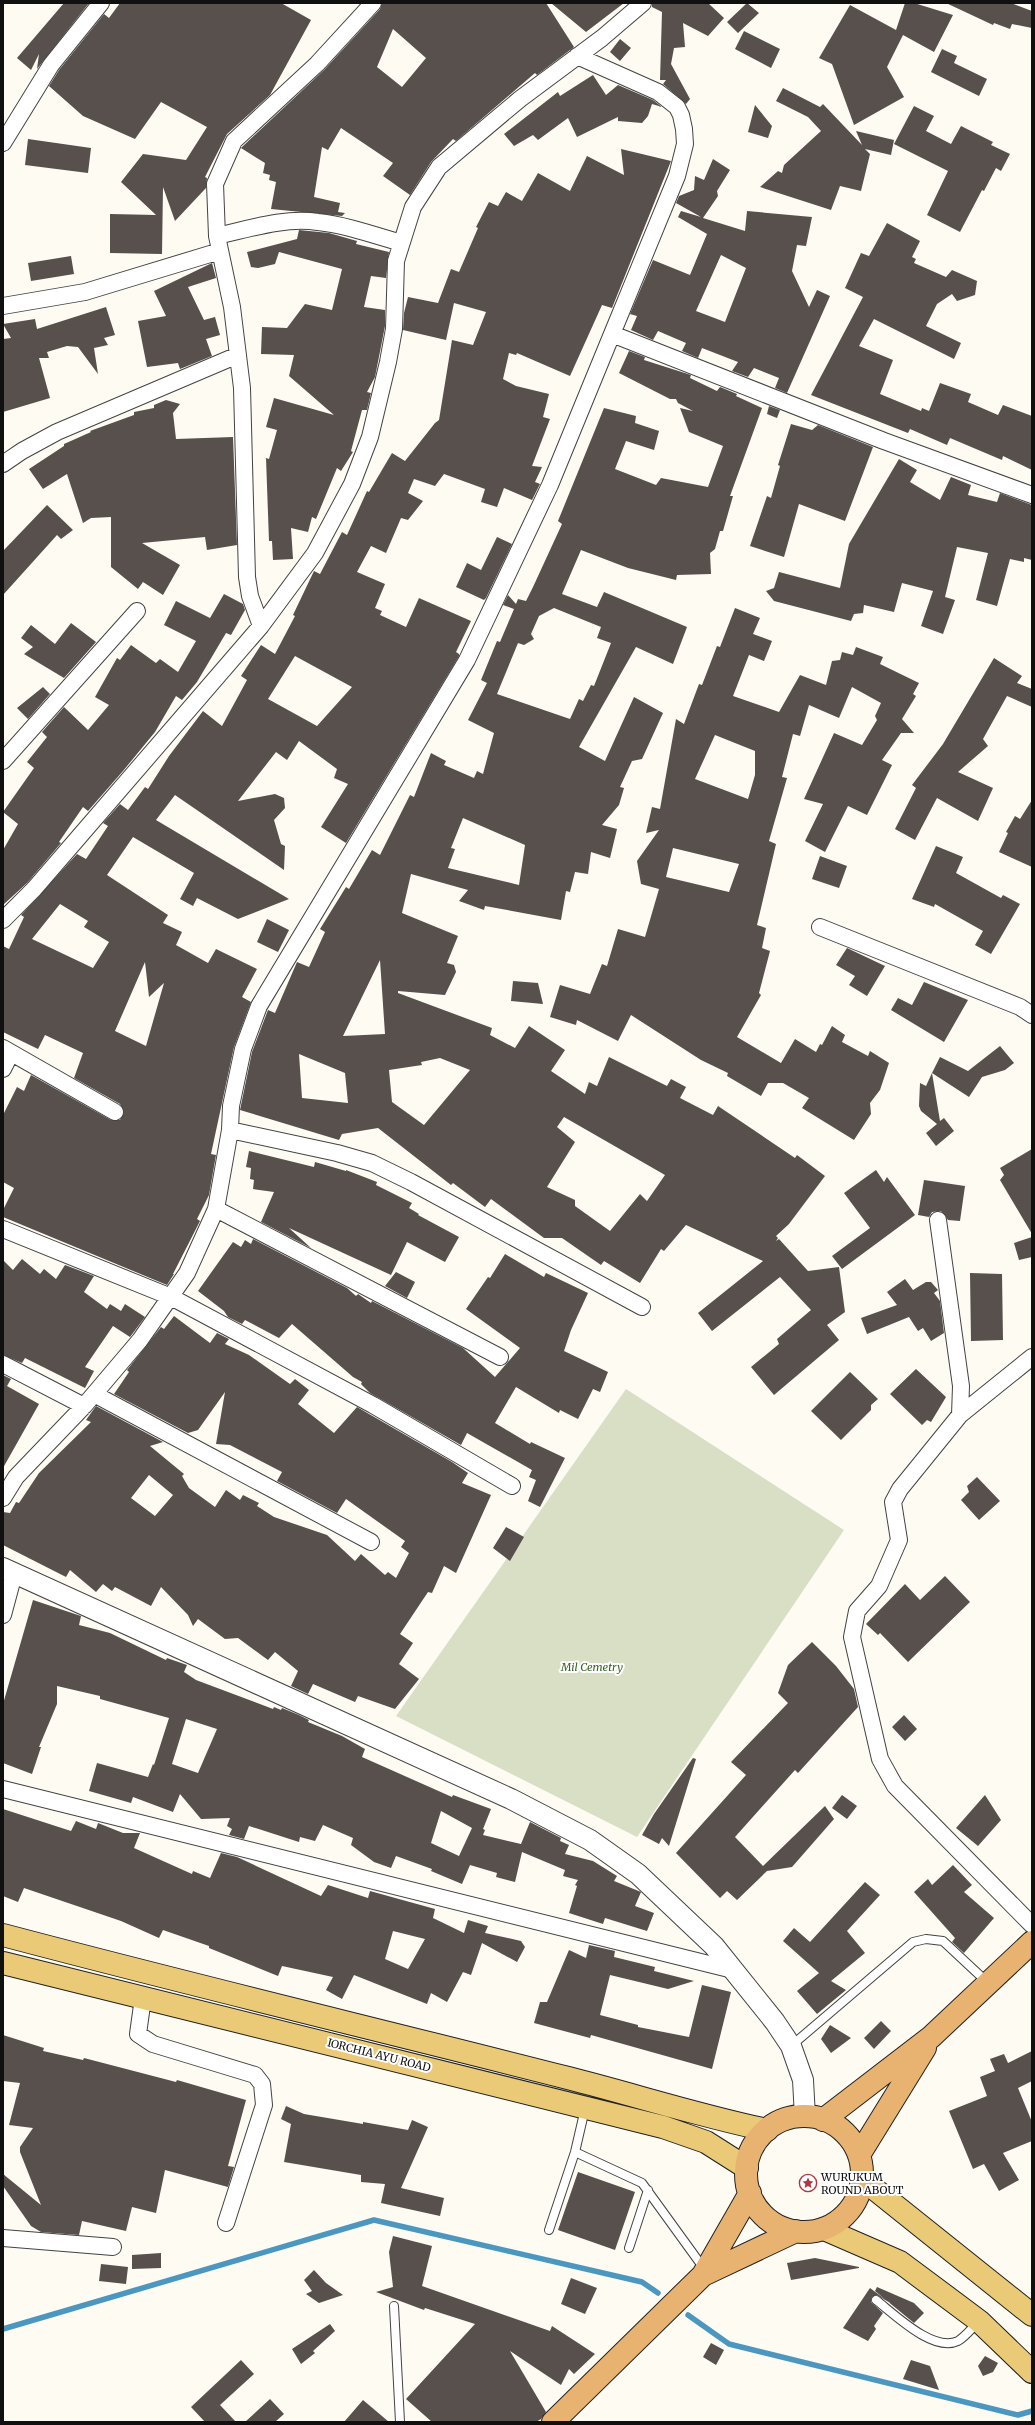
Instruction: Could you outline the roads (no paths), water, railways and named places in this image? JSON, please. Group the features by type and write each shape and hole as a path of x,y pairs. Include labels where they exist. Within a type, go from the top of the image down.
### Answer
{"highway":[{"path":"814,2118 932,2037 1032,1942"},
{"path":"859,2155 932,2037"},
{"path":"814,2118 838,2128 851,2140 859,2155 862,2179 858,2195 850,2210 838,2221 824,2229 810,2232 796,2231 781,2227 768,2219 757,2207 750,2193 747,2168 750,2154 757,2140 767,2130 785,2120 814,2118"},
{"path":"553,2422 704,2273 750,2193"},
{"path":"704,2273 796,2231"}],"main road":[{"path":"3,1935 236,1996 570,2078 714,2119 767,2130"},
{"name":"IORCHIA AYU ROAD","path":"3,1963 663,2127 706,2142 747,2168"},
{"path":"862,2179 1032,2315"},
{"path":"824,2229 900,2262 979,2321 1032,2372"}],"street":[{"path":"3,143 51,65 101,3"},
{"path":"260,626 250,596 248,577 242,388 232,308 218,243 216,184 234,141 317,64 373,3"},
{"path":"3,920 34,890 260,626 315,553 363,460 388,362 394,329 396,261 413,207 439,167 520,99 643,3"},
{"path":"3,1498 16,1477 89,1400 140,1340 187,1273 216,1209 230,1130 231,1106 243,1049 259,1006 467,660 550,485 677,176 686,144 681,115 677,107 658,92 577,56"},
{"path":"3,306 85,292 278,222 316,221 350,228 401,244"},
{"path":"612,334 884,441 1032,495"},
{"path":"3,464 22,451 58,432 238,354"},
{"path":"3,761 137,611"},
{"path":"820,927 1020,1007 1032,1015"},
{"path":"3,1069 7,1051 115,1112"},
{"path":"230,1130 336,1153 372,1164 411,1182 642,1307"},
{"path":"216,1209 500,1357"},
{"path":"938,1220 961,1386 960,1415"},
{"path":"3,1229 171,1297 373,1405 512,1486"},
{"path":"1032,1357 960,1415 900,1489 893,1502 899,1540 879,1586 857,1611 852,1637 880,1759 895,1786 1032,1925"},
{"path":"3,1364 89,1400 371,1542"},
{"path":"3,1616 9,1571 557,1821 590,1840 638,1874 714,1946 774,2022 790,2046 803,2080 814,2118"},
{"path":"3,1789 733,1970"},
{"path":"143,1998 138,2034 152,2044 255,2075 262,2084 264,2105 226,2223"},
{"path":"3,2238 113,2247"}],"lane":[{"path":"790,2046 913,1942 926,1939 943,1941 988,1984"},
{"path":"549,2230 575,2152 586,2107"},
{"path":"575,2152 642,2183 704,2273"},
{"path":"630,2248 648,2190"},
{"path":"876,2300 925,2338 942,2342 957,2341 979,2321"},
{"path":"394,2306 400,2422"}],"waterway":[{"path":"3,2329 374,2220 642,2282 658,2293"},
{"path":"688,2315 729,2344 1018,2415 1032,2411"}],"place":[{"name":"WURUKUM ROUND ABOUT","path":"808,2183"}],"park label":[{"name":"Mil Cemetry","path":"592,1667"}]}
